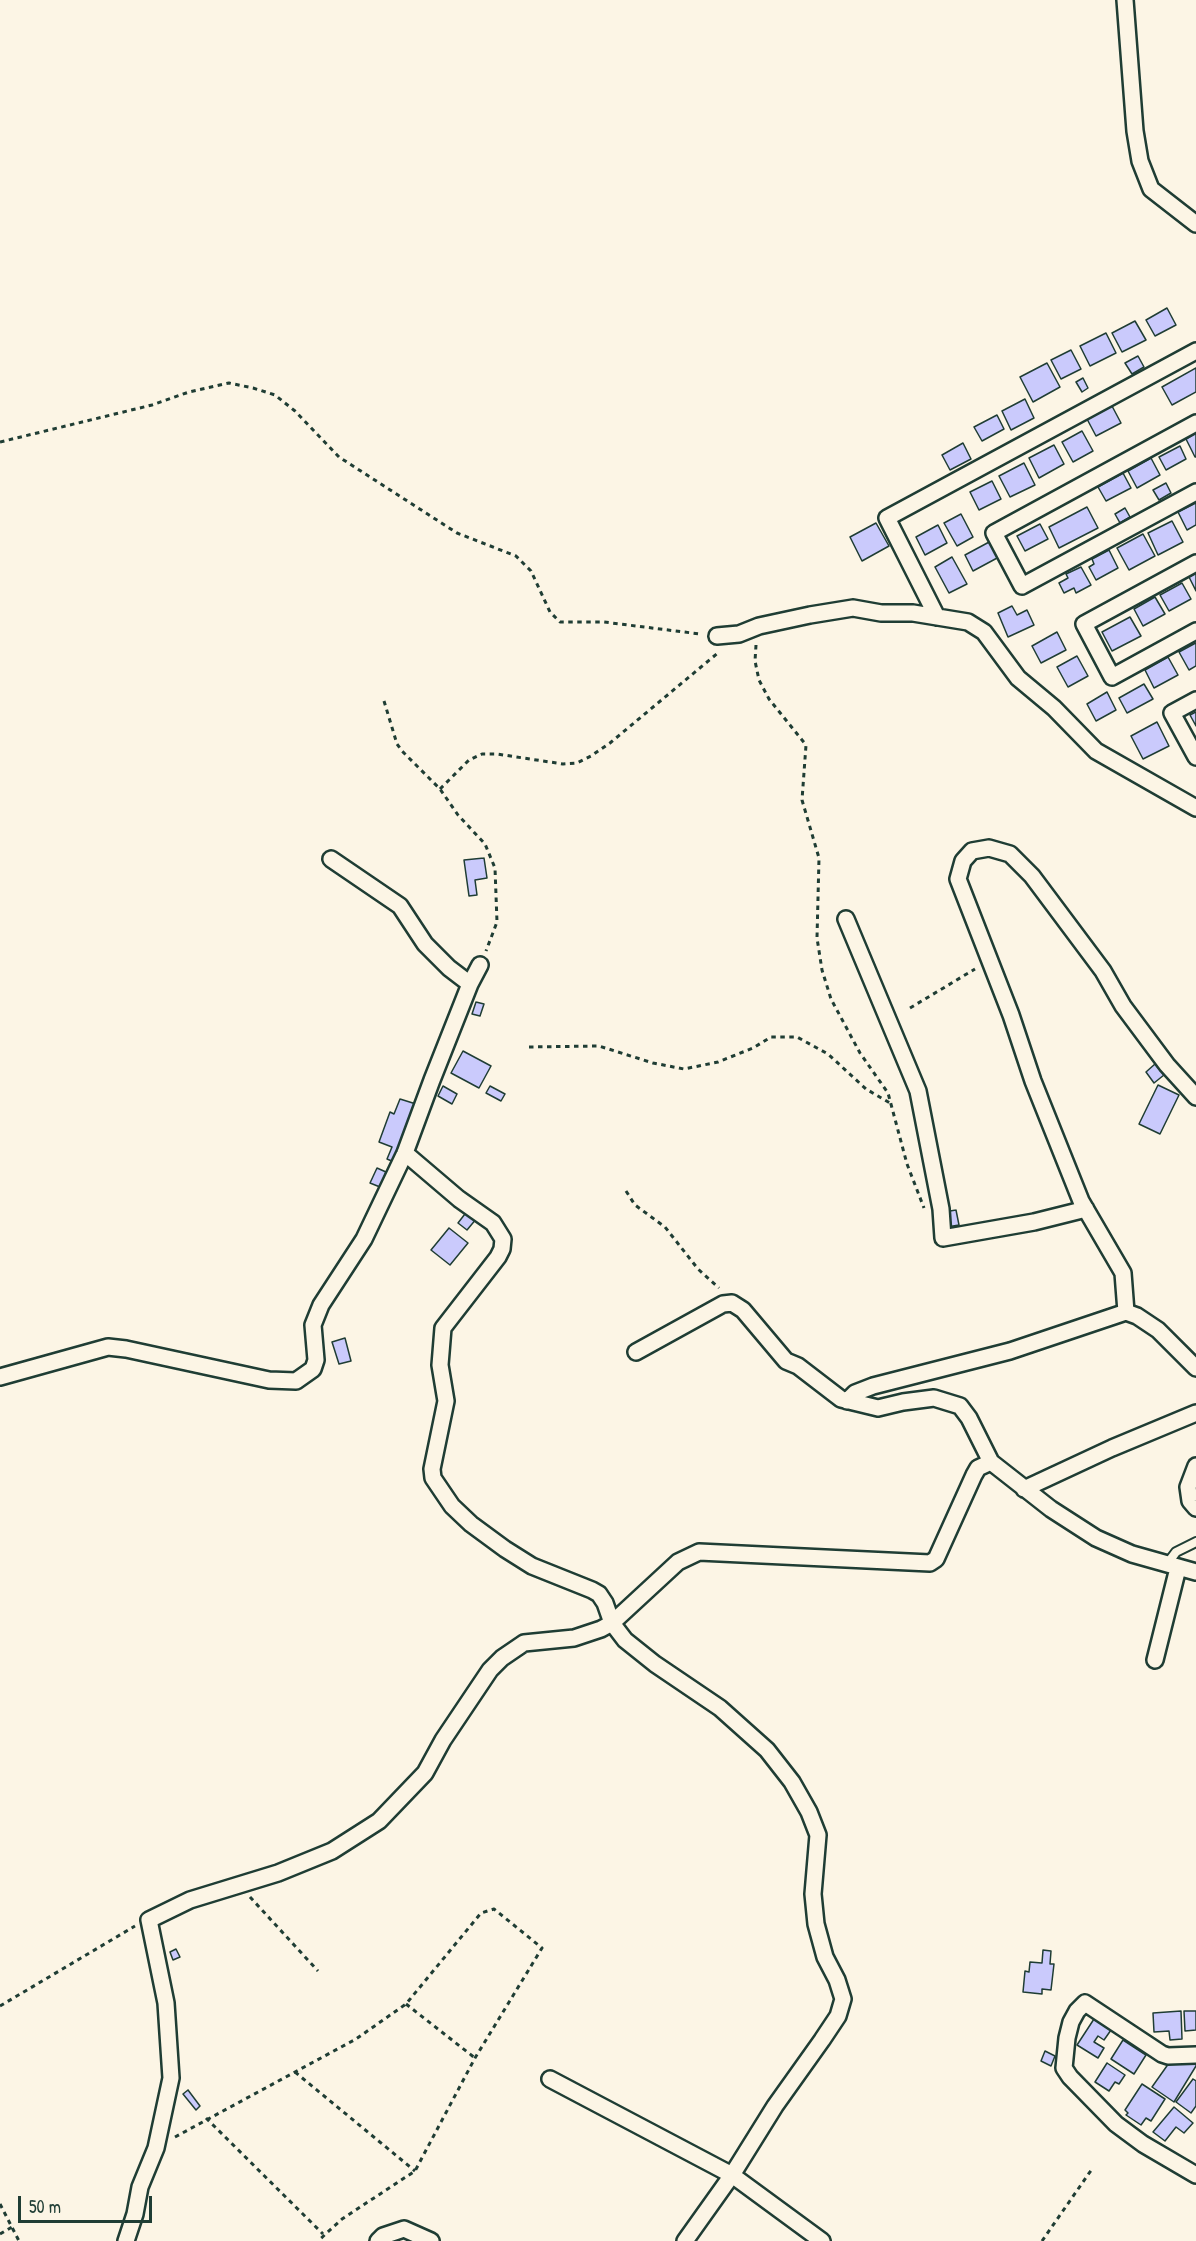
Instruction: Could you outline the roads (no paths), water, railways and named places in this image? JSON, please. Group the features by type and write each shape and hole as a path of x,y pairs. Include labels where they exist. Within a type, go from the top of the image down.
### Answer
{"street":[{"path":"1125,0 1140,161 1151,189 1196,224"},
{"path":"938,617 887,518 1196,351"},
{"path":"1196,423 994,533 1022,586 1196,492"},
{"path":"1196,563 1084,624 1112,677 1196,631"},
{"path":"717,636 739,634 769,624 853,608 957,619 979,628 990,639 1018,678 1054,708 1096,751 1196,808"},
{"path":"1196,700 1172,713 1196,757"},
{"path":"1126,1312 1123,1273 1086,1209 1033,1081 990,960 958,879 963,861 972,851 989,848 1010,854 1032,876 1096,961 1130,1015 1167,1065 1196,1097"},
{"path":"331,859 400,906 425,944 449,968 470,984"},
{"path":"846,919 918,1091 941,1209 943,1238 1034,1222 1086,1209"},
{"path":"0,1377 108,1347 252,1377 296,1381 313,1370 316,1360 313,1325 321,1305 364,1239 405,1153 470,984 480,965"},
{"path":"405,1153 459,1199 493,1222 503,1239 498,1257 443,1328 440,1365 446,1401 432,1469 433,1478 452,1506 471,1524 505,1549 532,1566 599,1594 612,1623 625,1640 655,1664 720,1708 767,1750 792,1782 809,1812 818,1835 813,1894 816,1924 825,1958 837,1980 843,1999 838,2016 685,2241"},
{"path":"636,1352 723,1304 732,1303 743,1310 786,1361 798,1366 841,1399 878,1408 934,1398 960,1406 969,1418 991,1462 1024,1490 1096,1538 1132,1554 1196,1572"},
{"path":"847,1401 855,1393 873,1386 1010,1351 1126,1312 1137,1316 1158,1330 1196,1368"},
{"path":"1024,1490 1112,1448 1196,1413"},
{"path":"126,2241 135,2214 140,2187 156,2148 171,2078 166,2003 149,1920 190,1900 278,1873 332,1851 380,1821 425,1773 443,1740 490,1670 502,1658 524,1643 574,1638 601,1629 612,1623 678,1562 699,1552 930,1563 936,1559 978,1468 991,1462"},
{"path":"1196,1466 1188,1487 1188,1494 1196,1508"},
{"path":"1155,1660 1172,1566"},
{"path":"1196,2055 1168,2056 1162,2054 1085,2002 1071,2022 1064,2068 1116,2124 1143,2144 1196,2175"},
{"path":"550,2079 732,2175 822,2241"},
{"path":"378,2241 383,2236 404,2229 431,2241"}],"lane":[{"path":"1172,1566 1176,1552 1196,1542"}]}
